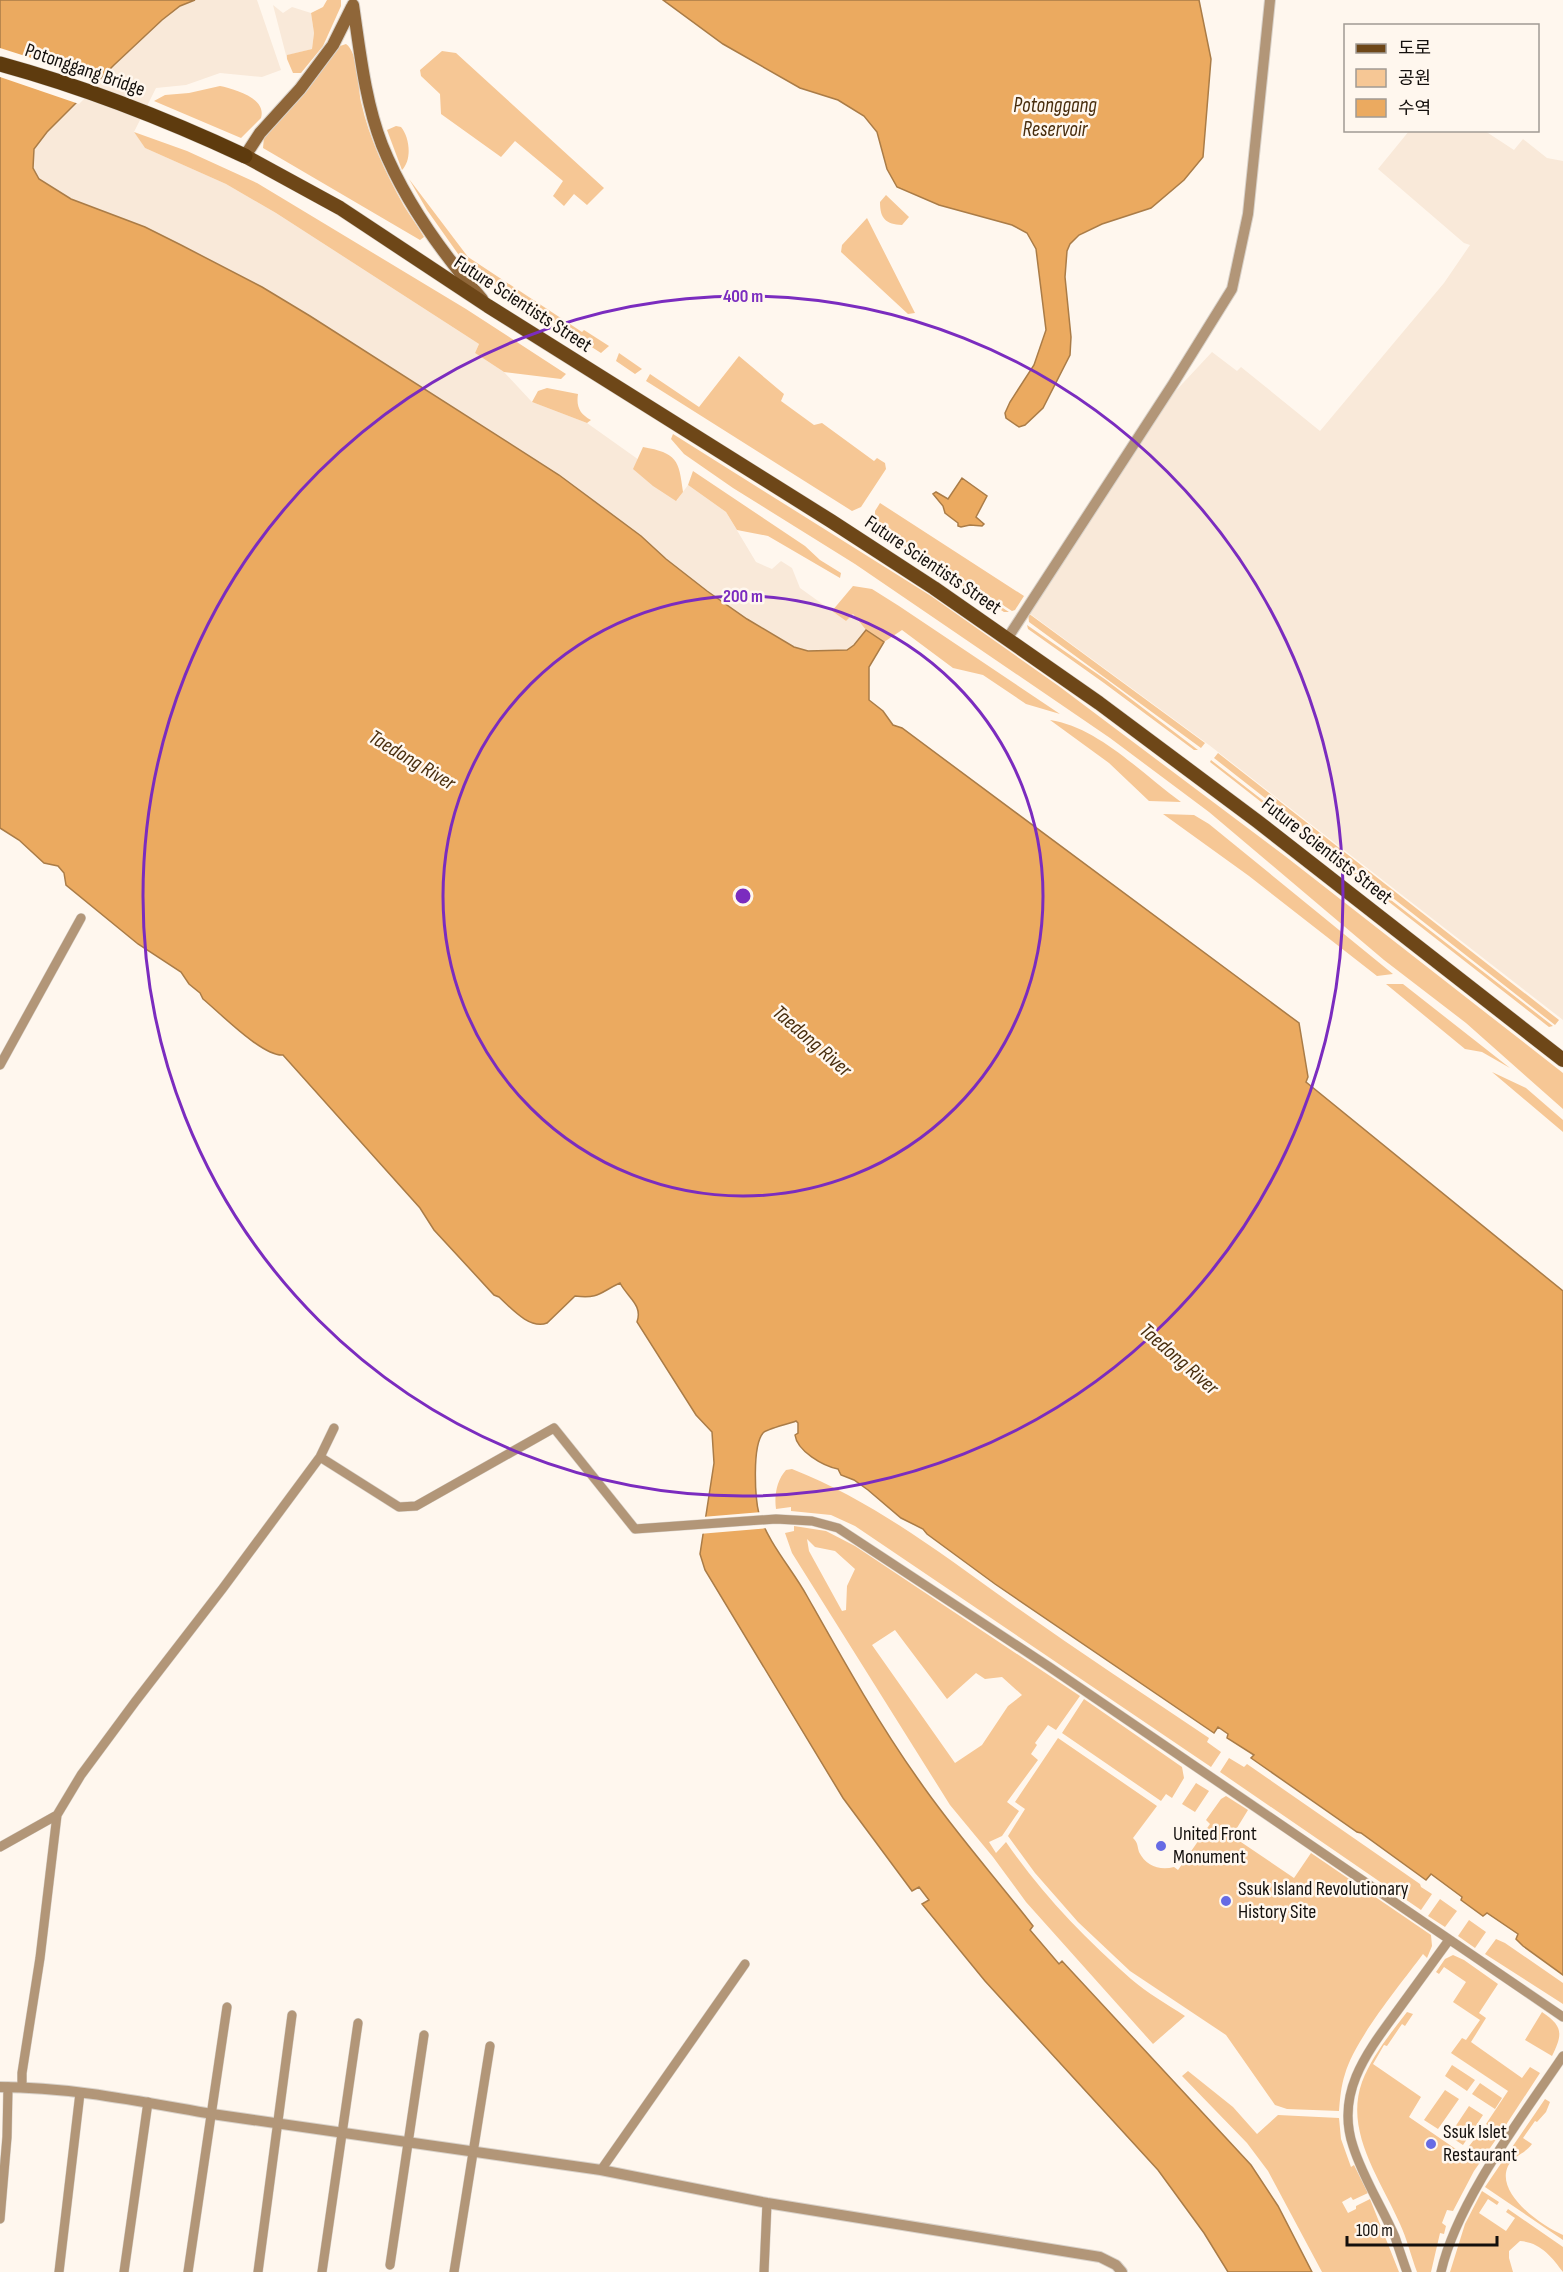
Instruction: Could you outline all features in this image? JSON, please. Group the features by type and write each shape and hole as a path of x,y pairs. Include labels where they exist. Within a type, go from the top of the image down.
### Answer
{"highway":[{"name":"Potonggang Bridge","path":"0,64 40,75 156,117 245,156"}],"main road":[{"path":"245,156 260,133 300,89 333,45 353,3"},
{"path":"353,3 365,82 382,145 412,205 438,246 488,306"},
{"name":"Future Scientists Street","path":"245,156 340,208 488,306 831,521 1007,639 1099,703 1248,814 1563,1060"}],"street":[{"path":"1007,639 1232,289 1248,214 1270,0"},
{"path":"0,1065 81,918"},
{"path":"22,2087 57,1815 81,1775 320,1457 334,1428"},
{"path":"320,1457 399,1507 416,1506 554,1428 635,1529 776,1519 812,1521 838,1528 1563,2017"},
{"path":"0,1847 57,1815"},
{"path":"1407,2272 1395,2238 1352,2145 1348,2121 1349,2101 1354,2078 1367,2051 1449,1940"},
{"path":"601,2170 745,1964"},
{"path":"188,2272 227,2007"},
{"path":"258,2272 292,2015"},
{"path":"322,2272 358,2023"},
{"path":"390,2265 424,2035"},
{"path":"454,2272 490,2046"},
{"path":"1441,2272 1454,2233 1478,2186 1563,2056"},
{"path":"0,2219 7,2138 4,2087 22,2087 80,2093 277,2124 601,2170 767,2203 1100,2257 1116,2265 1122,2272"},
{"path":"59,2272 80,2093"},
{"path":"124,2272 148,2103"},
{"path":"764,2272 767,2203"}],"shaded area":[{"path":"195,0 257,0 281,70 262,77 220,73 186,85 156,88 134,132 145,148 226,184 276,213 479,344 475,353 504,372 532,402 587,423 639,460 634,469 677,500 688,485 726,512 756,562 772,569 781,561 792,568 800,588 846,621 852,614 866,630 854,645 838,652 808,651 794,647 747,619 707,591 641,536 559,475 310,316 262,287 181,245 145,227 71,199 39,179 33,168 34,149 47,132 170,13"},
{"path":"273,5 283,13 292,7 311,13 314,33 312,49 288,55 287,59"},
{"path":"1408,132 1487,132 1514,150 1523,139 1547,158 1563,161 1563,1020 1209,745 1029,613 1169,398 1212,352 1237,371 1241,367 1320,431 1444,283 1470,245 1464,243 1378,169"}],"green space":[{"path":"327,0 341,0 341,6 323,46 301,73 293,73 287,55 312,49 314,33 311,13 323,7"},
{"path":"346,44 353,54 361,102 373,142 397,194 424,237 420,240 263,148 264,137 337,47"},
{"path":"442,51 456,53 604,188 587,205 574,194 564,206 553,196 563,181 515,141 501,157 441,114 440,94 421,76 420,70"},
{"path":"220,86 248,96 259,105 262,111 261,118 241,138 154,101 165,95 189,93"},
{"path":"396,126 401,127 408,143 407,161 402,170 387,130"},
{"path":"134,132 187,151 257,183 466,309 566,374 561,379 504,372 475,353 479,344 276,213 226,184 145,148"},
{"path":"409,179 468,257 582,332 584,330 609,346 601,353 468,268 427,210"},
{"path":"886,195 909,217 902,225 888,222 881,213 880,202"},
{"path":"867,218 915,313 908,314 841,252 842,245"},
{"path":"619,353 642,369 635,374 616,361"},
{"path":"739,356 784,394 781,401 814,425 822,423 874,461 877,458 885,463 886,469 861,507 852,511 646,381 650,374 699,407"},
{"path":"547,388 578,394 580,410 591,420 587,423 532,402 538,391"},
{"path":"673,434 931,596 1060,687 1285,856 1563,1073 1563,1109 1466,1023 1384,960 1209,812 1110,738 855,564 733,488 684,454 671,439"},
{"path":"643,447 670,455 678,465 683,492 676,501 633,469"},
{"path":"693,471 805,546 820,560 841,573 840,578 768,536 737,530 726,512 688,485"},
{"path":"880,503 1024,596 1015,610 1012,611 875,522 875,511"},
{"path":"871,523 1009,612 1004,612 872,527"},
{"path":"853,586 872,589 1060,714 1026,704 983,675 953,668 902,630 884,642 866,630 853,614 846,621 832,611"},
{"path":"1028,613 1205,743 1201,748 1029,622"},
{"path":"1027,625 1106,680 1198,750 1194,750 1028,629"},
{"path":"1050,720 1068,724 1102,741 1181,802 1149,801 1109,763"},
{"path":"1218,753 1559,1020 1555,1025 1214,758"},
{"path":"1211,760 1553,1026 1549,1027 1210,762"},
{"path":"1163,814 1194,815 1209,824 1393,974 1377,976 1249,876"},
{"path":"1386,984 1403,984 1510,1068 1482,1052 1465,1049"},
{"path":"1492,1072 1526,1088 1563,1120 1563,1132"},
{"path":"792,1469 850,1496 905,1529 1209,1738 1207,1742 1221,1752 1211,1767 855,1526 831,1515 791,1511 791,1507 776,1509 775,1498 778,1483 786,1470"},
{"path":"794,1526 826,1531 855,1546 1080,1696 1056,1730 1048,1725 1035,1743 1037,1745 1031,1754 1038,1760 1007,1802 1019,1811 1002,1836 989,1842 996,1853 1006,1842 1049,1897 1097,1947 1137,1984 1185,2016 1153,2044 1026,1902 950,1805 792,1553 785,1533 794,1531","holes":["807,1539 815,1547 835,1551 855,1569 847,1586 846,1610 842,1611 809,1551","895,1630 947,1699 976,1673 985,1679 1002,1677 1022,1695 1008,1706 982,1745 955,1763 872,1645"]},
{"path":"1084,1699 1182,1767 1184,1778 1172,1798 1166,1794 1161,1801 1062,1733"},
{"path":"1058,1738 1157,1806 1133,1838 1142,1857 1149,1864 1159,1868 1174,1867 1178,1870 1210,1824 1206,1820 1221,1799 1226,1796 1248,1810 1232,1836 1294,1878 1311,1853 1431,1935 1432,1946 1427,1958 1423,1954 1379,2012 1350,2060 1344,2079 1339,2111 1287,2109 1275,2105 1226,2035 1130,1971 1078,1922 1035,1873 1008,1836 1025,1809 1015,1802"},
{"path":"1229,1758 1244,1767 1247,1764 1420,1884 1432,1894 1421,1910 1220,1772"},
{"path":"1196,1783 1209,1791 1195,1812 1182,1804"},
{"path":"1440,1899 1457,1911 1445,1927 1428,1916"},
{"path":"1469,1920 1486,1932 1475,1948 1458,1936"},
{"path":"1496,1939 1563,1983 1563,2004 1485,1954"},
{"path":"1453,1955 1498,1984 1479,2013 1486,2018 1471,2042 1522,2078 1530,2067 1540,2073 1500,2134 1486,2124 1508,2091 1451,2053 1462,2038 1466,2040 1480,2020 1453,2002 1466,1982 1444,1967 1439,1974 1436,1972 1445,1959"},
{"path":"1407,2012 1413,2014 1405,2026 1402,2024 1387,2046 1384,2045 1373,2064 1421,2097 1409,2117 1463,2154 1483,2128 1497,2138 1474,2171 1453,2211 1447,2210 1442,2223 1446,2226 1444,2234 1440,2233 1431,2272 1417,2272 1402,2230 1367,2155 1358,2119 1358,2101 1366,2072 1382,2046"},
{"path":"1542,2012 1554,2022 1559,2031 1558,2042 1552,2056 1525,2040"},
{"path":"1452,2065 1475,2080 1467,2091 1445,2076"},
{"path":"1188,2071 1233,2107 1257,2134 1278,2115 1339,2118 1341,2139 1351,2167 1354,2165 1368,2193 1342,2202 1348,2213 1370,2199 1399,2272 1322,2272 1268,2171 1247,2143 1182,2076"},
{"path":"1480,2083 1502,2098 1495,2109 1472,2094"},
{"path":"1445,2090 1459,2099 1438,2129 1424,2120"},
{"path":"1545,2099 1550,2102 1546,2112 1537,2122 1535,2121 1523,2138 1532,2144 1510,2163 1506,2177 1514,2198 1523,2208 1533,2217 1563,2235 1563,2240 1485,2187"},
{"path":"1469,2106 1483,2115 1463,2145 1449,2136"},
{"path":"1482,2191 1499,2202 1497,2205 1488,2199 1479,2213 1506,2231 1515,2218 1506,2212 1508,2209 1563,2247 1563,2272 1539,2247 1520,2241 1509,2251 1513,2272 1450,2272 1465,2224"}],"water":[{"name":"Taedong River","path":"0,0 195,0 180,6 162,20 47,132 34,149 33,168 39,179 71,199 145,227 181,245 262,287 310,316 559,475 641,536 707,591 747,619 794,647 808,651 847,650 866,630 884,642 869,667 869,700 883,711 893,725 902,728 1299,1023 1308,1077 1306,1082 1563,1291 1563,1975 1523,1946 1516,1939 1518,1934 1487,1913 1483,1916 1431,1874 1426,1880 1251,1758 1254,1755 1227,1738 1228,1734 1218,1727 1214,1733 995,1584 923,1529 901,1518 868,1490 854,1480 841,1475 838,1469 825,1465 812,1457 800,1447 797,1441 795,1435 798,1433 798,1423 796,1421 765,1431 757,1449 756,1496 763,1525 888,1735 945,1817 1033,1926 1030,1930 1059,1964 1062,1961 1251,2165 1278,2206 1312,2272 1228,2272 1204,2233 1158,2170 985,1981 922,1904 929,1900 919,1887 912,1891 843,1798 705,1570 700,1554 714,1463 712,1432 696,1415 637,1322 636,1306 620,1283 595,1296 575,1296 547,1323 534,1323 521,1317 494,1295 434,1230 420,1208 283,1055 275,1054 253,1042 203,999 181,972 138,944 66,885 64,873 58,866 44,863 19,840 0,828"},
{"name":"Potonggang Reservoir","path":"663,0 1199,0 1211,59 1203,157 1184,180 1151,208 1102,224 1079,235 1070,244 1067,251 1065,277 1071,337 1070,355 1043,408 1025,425 1019,427 1006,418 1005,413 1034,365 1046,330 1036,249 1027,233 1012,225 939,205 897,187 887,169 877,132 864,116 838,100 800,88 723,44"},
{"path":"962,478 987,496 976,517 984,524 982,526 958,526 958,523 945,513 943,506 933,494 936,492 948,499"}],"pier":[{"path":"0,48 102,81 79,104 0,77"},
{"path":"762,1512 769,1528 699,1534 702,1517"}],"place":[{"name":"United Front Monument","path":"1161,1846"},
{"name":"Ssuk Island Revolutionary History Site","path":"1226,1901"},
{"name":"Ssuk Islet Restaurant","path":"1431,2144"}]}
